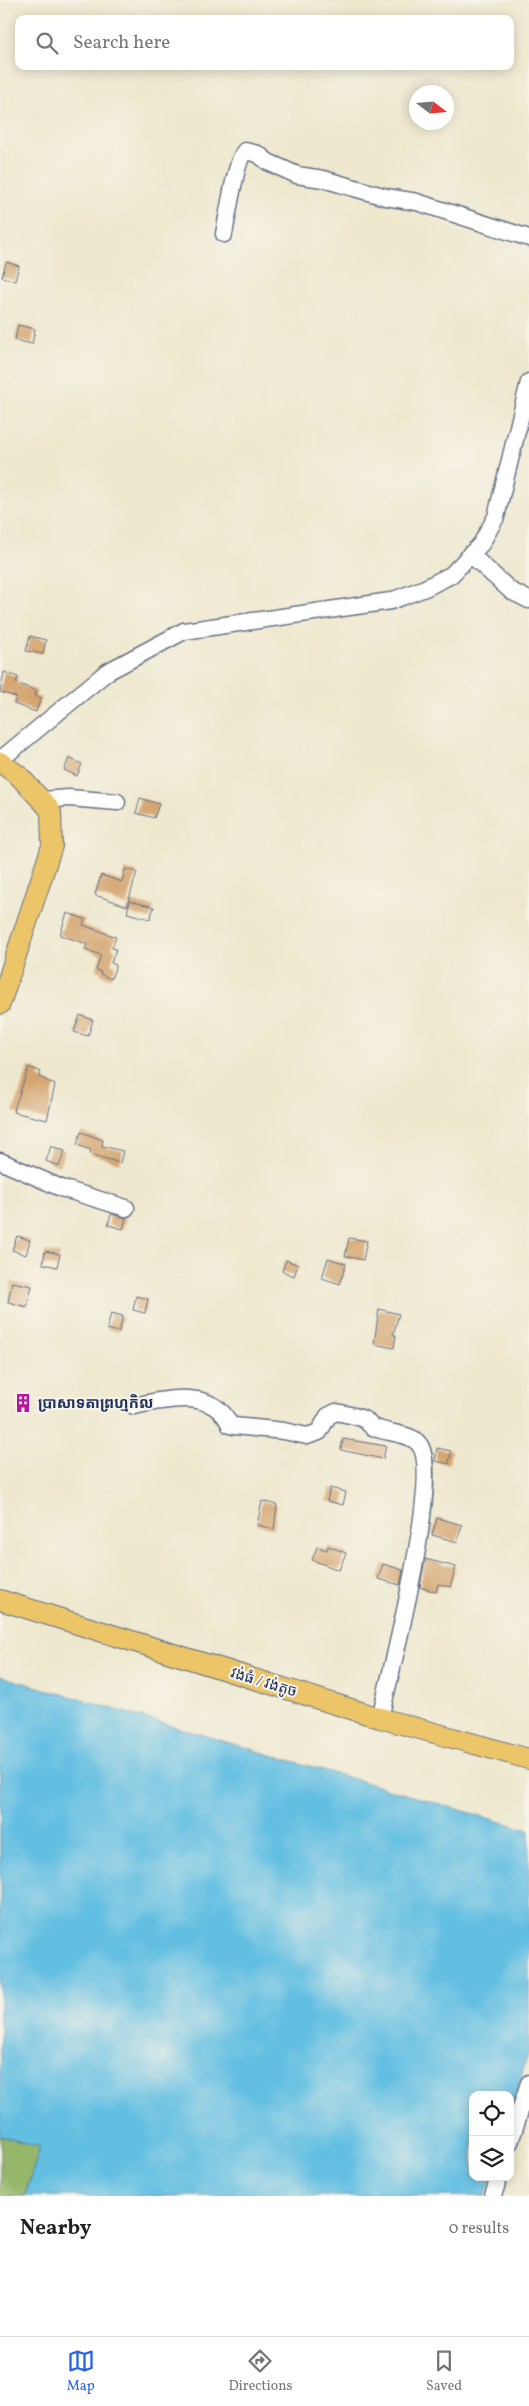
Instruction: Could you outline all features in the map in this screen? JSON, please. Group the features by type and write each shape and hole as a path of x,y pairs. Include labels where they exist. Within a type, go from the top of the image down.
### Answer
{"main road":[{"path":"0,761 19,776 42,800 50,812 52,846 0,1004"},
{"name":"វង់ធំ / វង់តូច","path":"0,1600 380,1718 527,1757"}],"street":[{"path":"224,234 237,168 245,151 258,154 268,162 296,176 323,179 386,197 417,202 529,238"},
{"path":"0,761 107,672 184,631 391,601 425,588 451,575 481,544 496,517 529,382"},
{"path":"470,554 511,591 529,600"},
{"path":"42,800 69,798 117,802"},
{"path":"0,1161 61,1188 126,1208"},
{"path":"134,1406 154,1402 194,1399 216,1405 226,1415 230,1425 284,1431 307,1436 319,1432 328,1416 336,1412 363,1419 372,1427 408,1436 418,1443 425,1455 421,1526 405,1609 380,1718"},
{"path":"512,2136 529,2082"},
{"path":"493,2196 498,2181"}],"green space":[{"path":"0,2136 40,2147 25,2196 0,2196"}],"water":[{"path":"0,1676 529,1830 529,2050 514,2100 514,2091 469,2091 469,2181 490,2181 486,2196 25,2196 40,2147 0,2136"}],"building":[{"path":"6,262 19,266 15,281 2,277"},
{"path":"18,325 35,329 32,344 15,340"},
{"path":"30,636 46,640 43,654 26,651"},
{"path":"4,672 18,677 16,683 37,691 35,696 41,698 36,712 14,704 16,697 0,692"},
{"path":"69,758 82,764 77,776 64,770"},
{"path":"140,798 159,804 154,818 136,813"},
{"path":"125,869 137,872 127,906 95,895 101,875 122,882"},
{"path":"130,901 154,907 150,919 127,913"},
{"path":"67,913 85,919 83,925 116,937 112,948 116,949 111,963 116,965 111,979 96,970 101,955 85,949 87,944 60,935"},
{"path":"80,1015 93,1020 88,1036 74,1032"},
{"path":"29,1067 41,1072 39,1077 55,1085 47,1120 13,1112"},
{"path":"81,1132 103,1140 102,1146 123,1151 120,1163 90,1154 91,1150 77,1145"},
{"path":"51,1146 65,1151 59,1166 46,1161"},
{"path":"111,1214 126,1218 123,1229 108,1225"},
{"path":"17,1236 30,1240 26,1255 12,1250"},
{"path":"349,1238 367,1241 363,1260 345,1256"},
{"path":"45,1251 60,1254 57,1267 43,1264"},
{"path":"328,1258 346,1264 340,1284 322,1278"},
{"path":"286,1260 298,1265 294,1276 282,1271"},
{"path":"12,1282 32,1286 27,1307 8,1302"},
{"path":"136,1296 148,1299 145,1313 133,1310"},
{"path":"379,1309 399,1314 393,1335 396,1335 394,1348 374,1344"},
{"path":"111,1313 123,1316 119,1332 107,1329"},
{"path":"343,1439 386,1446 383,1459 341,1450"},
{"path":"437,1448 451,1451 449,1464 435,1461"},
{"path":"330,1488 346,1492 343,1505 327,1501"},
{"path":"262,1501 277,1505 274,1529 257,1525"},
{"path":"437,1518 462,1525 457,1542 432,1535"},
{"path":"328,1546 346,1553 339,1570 312,1560 317,1547 327,1550"},
{"path":"425,1559 456,1567 450,1587 438,1584 436,1592 420,1587"},
{"path":"383,1564 403,1570 400,1585 378,1579"}],"place":[{"name":"ប្រាសាទតាព្រហ្មកិល","path":"23,1403"}]}
